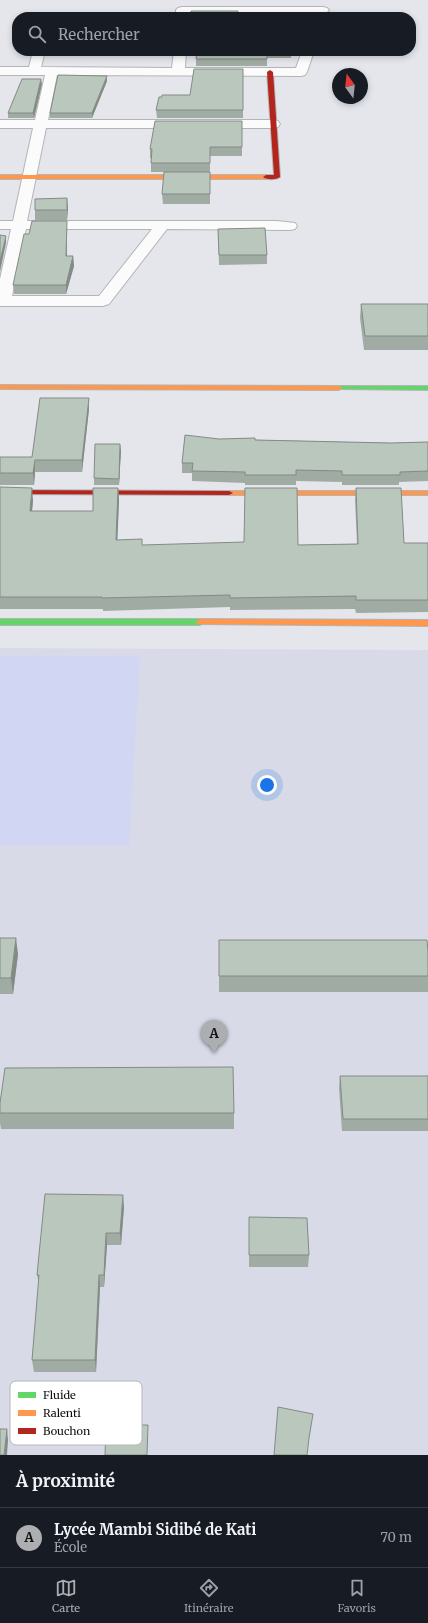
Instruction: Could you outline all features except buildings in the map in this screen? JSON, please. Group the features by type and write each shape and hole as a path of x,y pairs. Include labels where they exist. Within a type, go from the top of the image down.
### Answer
{"street":[{"path":"182,12 182,10 323,9"},
{"path":"34,71 38,56"},
{"path":"178,72 180,56"},
{"path":"0,71 301,72 306,56"},
{"path":"52,71 20,225 2,301 103,302 162,226"},
{"path":"0,177 277,177 270,72"},
{"path":"0,124 273,124"},
{"path":"0,225 290,226"},
{"path":"0,387 428,388"},
{"path":"0,492 428,493"},
{"path":"0,622 428,623"}],"shaded area":[{"path":"0,648 428,650 428,1455 0,1455"},
{"path":"0,656 140,656 129,845 0,845"}],"traffic: fast":[{"path":"339,388 428,388"},
{"path":"0,622 200,622"}],"traffic: slow":[{"path":"0,177 266,177"},
{"path":"0,387 339,388"},
{"path":"229,493 428,493"},
{"path":"200,622 428,623"}],"traffic: jam":[{"path":"266,177 277,177 270,72"},
{"path":"0,492 229,493"}],"place":[{"name":"Lycée Mambi Sidibé de Kati","path":"214,1053"}]}
